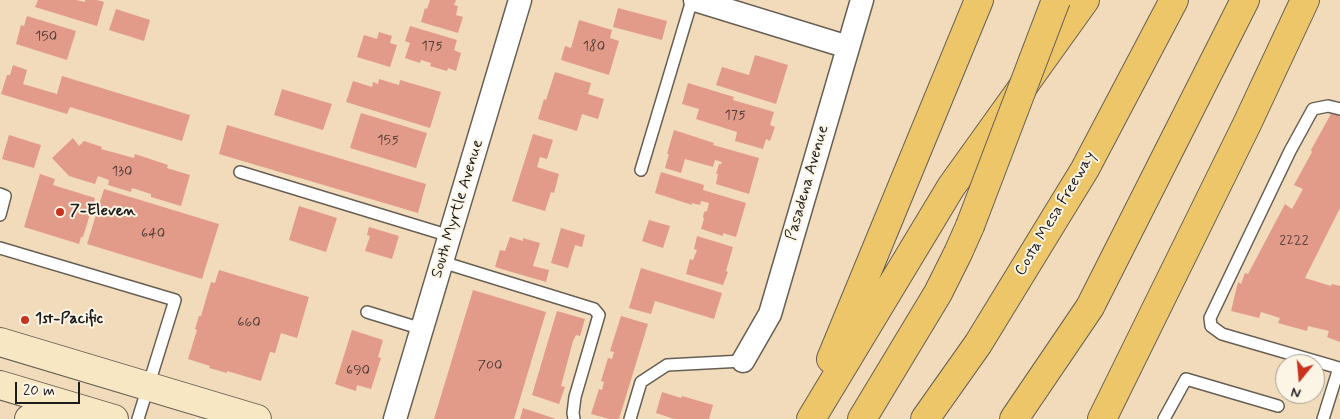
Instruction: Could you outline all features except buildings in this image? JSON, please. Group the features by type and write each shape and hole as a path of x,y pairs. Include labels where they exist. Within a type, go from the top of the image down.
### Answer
{"highway":[{"path":"806,419 979,0"},
{"path":"862,419 938,293 958,253 1056,0"},
{"path":"812,419 951,187 1085,0"},
{"name":"Costa Mesa Freeway","path":"925,419 978,344 1085,169 1174,0"},
{"path":"1030,419 1090,307 1245,0"},
{"path":"1102,419 1302,6"},
{"path":"1014,419 1090,307"}],"main road":[{"path":"0,342 148,386 228,415 257,419"},
{"path":"0,385 114,419"},
{"path":"29,419 46,409 69,406"}],"street":[{"name":"South Myrtle Avenue","path":"395,419 520,0"},
{"path":"694,0 848,47"},
{"name":"Pasadena Avenue","path":"742,361 770,314 862,0"}],"lane":[{"path":"641,170 694,0"},
{"path":"1323,419 1339,368 1222,334 1211,326 1210,318 1290,151 1313,109 1328,106 1340,109"},
{"path":"240,172 450,236"},
{"path":"0,194 5,196 0,215"},
{"path":"0,248 175,300 138,419"},
{"path":"442,262 594,309 599,315 575,397 574,419"},
{"path":"367,312 422,329"},
{"path":"630,419 641,382 667,365 742,361"},
{"path":"1164,419 1186,379 1278,406"}],"place":[{"name":"7-Eleven","path":"60,212"},
{"name":"1st-Pacific","path":"25,320"}]}
